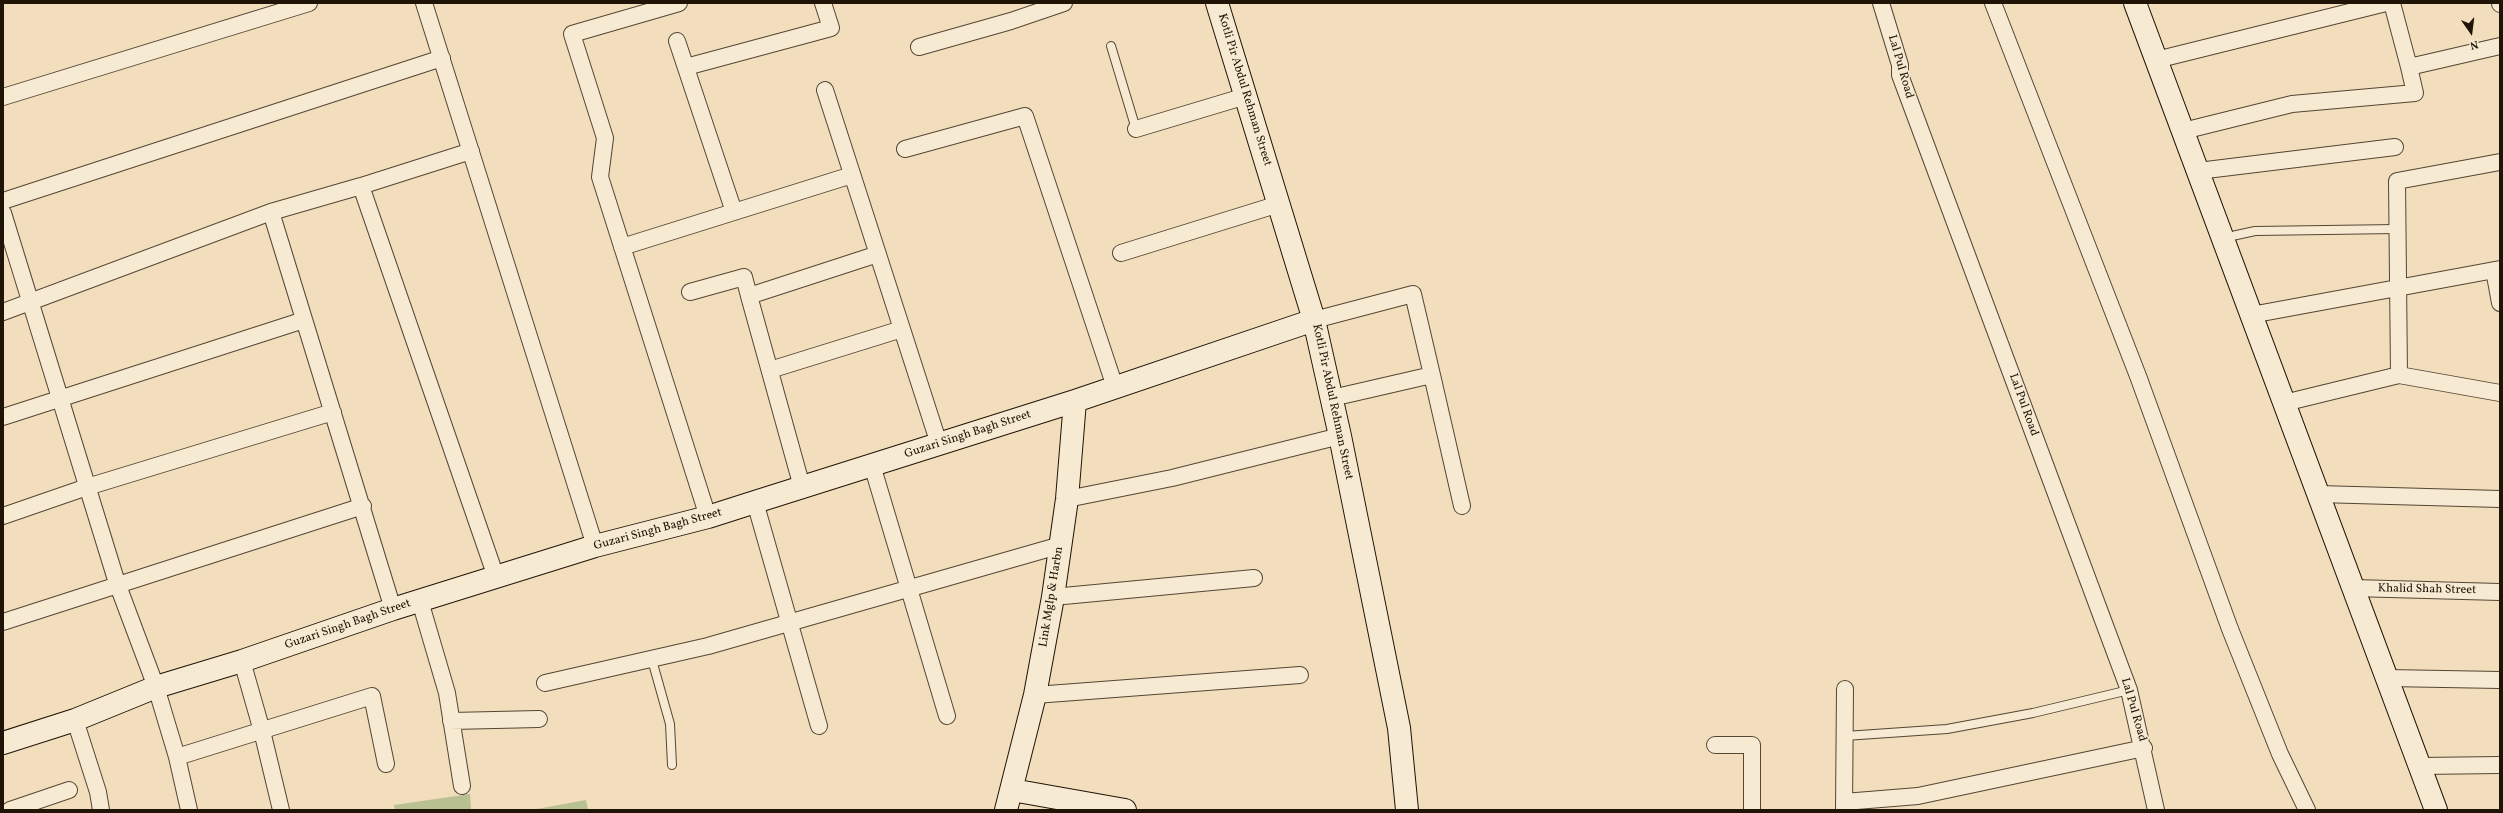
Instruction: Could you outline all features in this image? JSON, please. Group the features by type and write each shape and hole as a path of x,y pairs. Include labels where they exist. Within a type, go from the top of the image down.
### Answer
{"street":[{"path":"3,97 309,3"},
{"path":"424,3 596,546"},
{"path":"679,3 572,34 605,138 600,177 708,517"},
{"path":"686,67 830,28 823,3"},
{"path":"919,47 1011,21 1064,3"},
{"name":"Kotli Pir Abdul Rehman Street","path":"1217,3 1314,320 1340,436 1399,728 1407,810"},
{"name":"Lal Pul Road","path":"1881,3 1900,65 1900,75 2129,690 2144,748 2156,810"},
{"path":"1993,3 2138,376 2230,628 2280,754 2307,810"},
{"path":"2135,3 2436,810"},
{"path":"2156,60 2386,3"},
{"path":"2183,131 2292,104 2415,93 2392,3"},
{"path":"677,41 734,212"},
{"path":"2409,67 2500,46"},
{"path":"3,201 442,58"},
{"path":"825,90 939,444"},
{"path":"1136,129 1246,96"},
{"path":"905,149 1025,116 1115,387"},
{"path":"2198,171 2394,147"},
{"path":"3,312 271,212 361,186 471,151"},
{"path":"2398,375 2397,181 2500,162"},
{"path":"622,247 852,174"},
{"path":"361,186 496,577"},
{"path":"1121,253 1279,204"},
{"path":"271,212 363,506 393,609"},
{"path":"3,213 32,302 59,399 117,583 156,687 177,757 189,810"},
{"path":"749,296 878,254"},
{"path":"2251,315 2497,270 2500,303"},
{"path":"690,292 744,277 802,487"},
{"path":"1314,320 1413,294 1462,506"},
{"path":"3,417 304,320"},
{"name":"Guzari Singh Bagh Street","path":"3,743 75,720 156,687 242,661 393,609 596,546 708,517 1075,401 1314,320"},
{"path":"770,370 902,329"},
{"path":"1332,398 1432,375"},
{"path":"2284,403 2398,375 2500,393"},
{"name":"Link Mglp & Harbn","path":"1009,800 1035,695 1053,597 1067,499 1075,401"},
{"path":"3,516 87,487 333,412"},
{"path":"1067,499 1172,478 1340,436"},
{"path":"872,465 947,716"},
{"path":"2318,494 2500,499"},
{"path":"755,502 819,726"},
{"path":"3,622 117,583 363,506"},
{"path":"545,683 652,660 708,646 1061,545"},
{"path":"1053,597 1254,578"},
{"name":"Khalid Shah Street","path":"2353,588 2500,592"},
{"path":"420,601 447,693 462,786"},
{"path":"242,661 262,731 281,810"},
{"path":"1035,695 1300,676"},
{"path":"2387,678 2500,680"},
{"path":"1845,688 1844,806 1918,796 2144,748"},
{"path":"177,757 372,696 386,764"},
{"path":"451,721 539,719"},
{"path":"75,720 98,792 101,810"},
{"path":"1715,745 1752,745 1752,810"},
{"path":"2420,766 2500,765"},
{"path":"10,810 69,790"},
{"path":"1009,800 1125,810"}],"lane":[{"path":"1111,46 1136,129"},
{"path":"2223,238 2255,231 2397,229"},
{"path":"652,660 670,724 672,766"},
{"path":"1845,736 1948,730 2033,713 2129,690"}],"green space":[{"path":"470,794 471,810 395,810 394,805"},
{"path":"586,800 588,810 531,810"}]}
